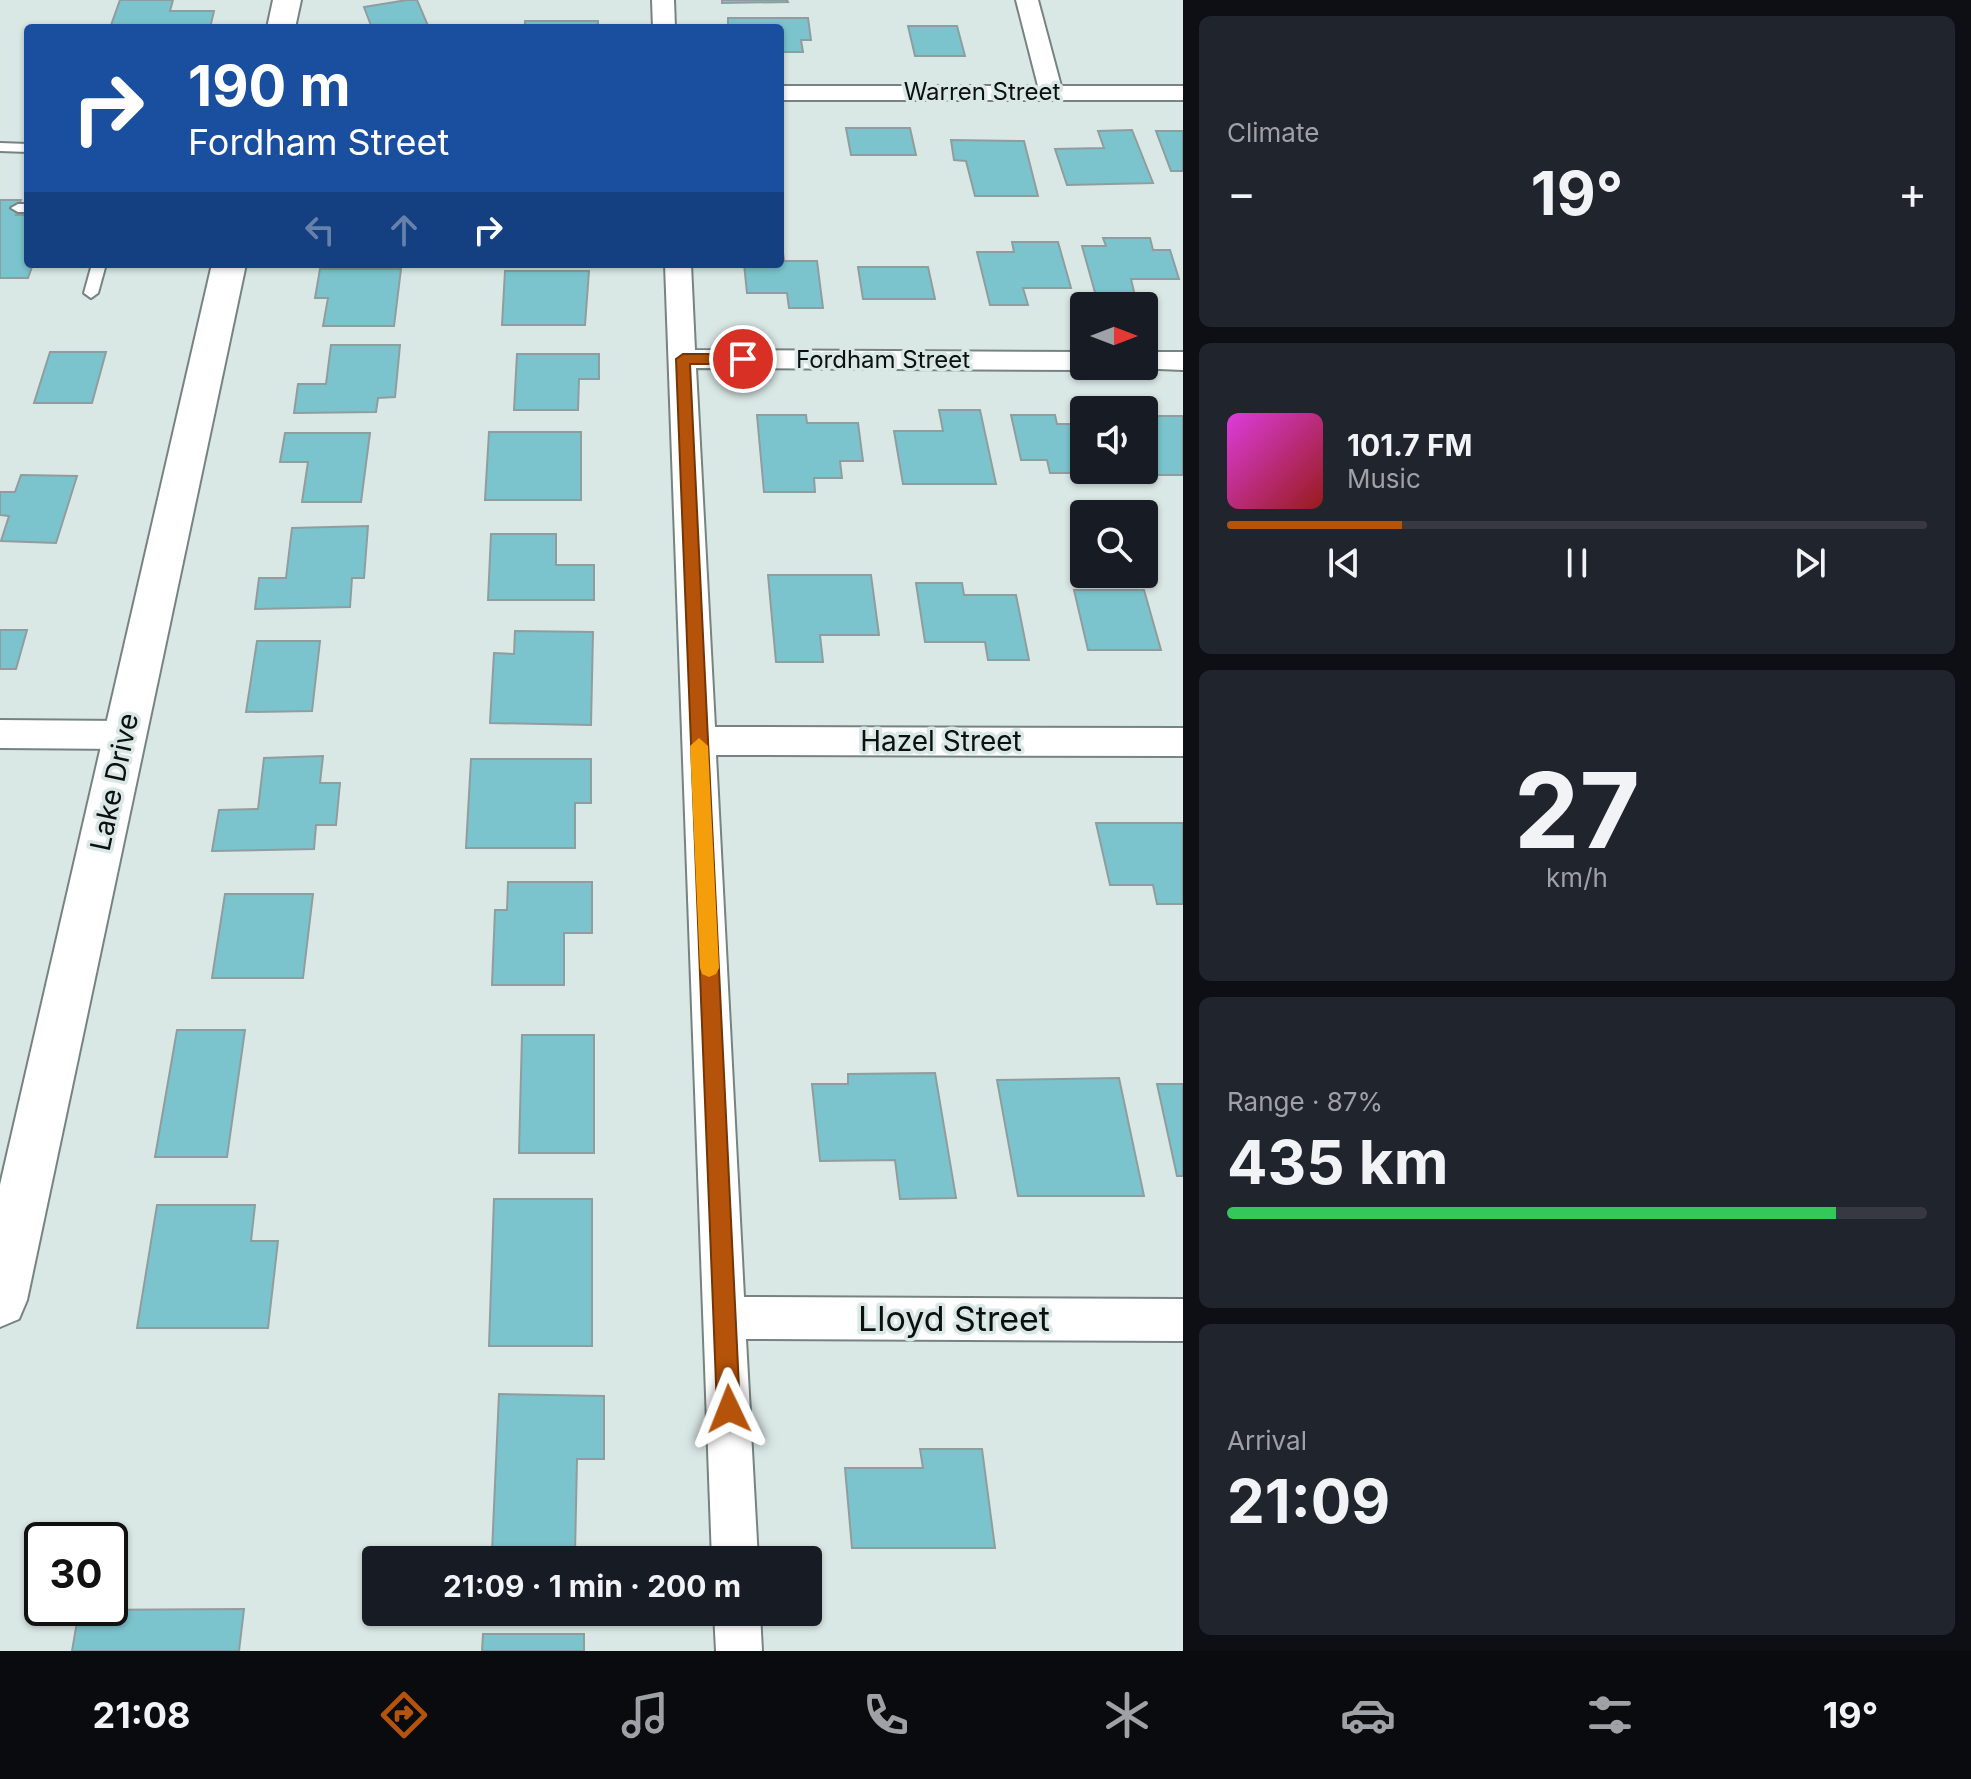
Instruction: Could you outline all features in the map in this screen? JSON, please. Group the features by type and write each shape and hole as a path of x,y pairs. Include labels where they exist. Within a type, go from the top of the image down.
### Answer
{"street":[{"path":"282,24 287,0"},
{"path":"663,0 664,24"},
{"path":"1027,0 1051,92"},
{"name":"Warren Street","path":"784,93 1183,93"},
{"name":"Lake Drive","path":"0,1300 228,268"},
{"path":"678,268 734,1546"},
{"name":"Fordham Street","path":"683,359 1070,361"},
{"path":"1158,361 1183,361"},
{"path":"0,734 125,735"},
{"name":"Hazel Street","path":"699,741 1183,742"},
{"name":"Lloyd Street","path":"725,1318 1183,1320"},
{"path":"738,1626 739,1651"}],"lane":[{"path":"0,147 24,148"},
{"path":"91,293 98,268"}],"building":[{"path":"120,0 173,0 170,11 214,11 211,24 111,24"},
{"path":"417,0 427,24 370,24 364,7"},
{"path":"722,0 787,0 788,2 722,3"},
{"path":"728,18 808,18 811,40 801,40 803,52 784,52 784,24 728,24"},
{"path":"525,21 598,21 598,24 525,24"},
{"path":"908,26 957,26 965,56 915,56"},
{"path":"846,128 910,128 916,155 851,155"},
{"path":"1132,130 1153,183 1067,185 1055,149 1104,148 1098,131"},
{"path":"1156,131 1183,131 1183,171 1171,171"},
{"path":"951,140 1024,141 1038,196 975,196 966,161 954,160"},
{"path":"0,200 21,200 16,215 24,215 24,268 32,268 28,278 0,278"},
{"path":"1103,238 1150,238 1153,250 1170,250 1179,279 1131,279 1134,292 1095,292 1082,246 1106,246"},
{"path":"1012,242 1058,242 1071,288 1023,288 1028,305 990,305 977,252 1014,252"},
{"path":"784,261 817,261 823,308 789,308 787,293 747,293 744,268 784,268"},
{"path":"858,267 928,267 935,299 863,299"},
{"path":"320,269 401,269 394,326 323,326 328,298 315,298"},
{"path":"505,271 589,271 585,325 502,325"},
{"path":"331,345 400,345 395,397 378,398 376,412 294,413 298,384 326,384"},
{"path":"50,352 106,352 92,403 34,403"},
{"path":"517,354 599,354 599,379 579,379 578,410 514,410"},
{"path":"939,410 980,410 996,484 903,484 894,431 943,431"},
{"path":"757,415 806,415 807,423 858,423 863,461 840,461 842,478 814,478 815,492 764,492"},
{"path":"1011,415 1055,415 1057,424 1070,424 1070,473 1050,473 1047,460 1021,460"},
{"path":"1158,416 1183,416 1183,475 1158,475"},
{"path":"489,432 581,432 581,500 485,500"},
{"path":"285,433 370,433 361,502 302,502 308,462 280,462"},
{"path":"21,475 77,476 56,543 1,541 9,516 0,515 0,492 15,492"},
{"path":"368,526 364,578 352,578 350,607 255,609 259,578 286,578 292,528"},
{"path":"491,534 556,534 556,565 594,565 594,600 488,600"},
{"path":"768,575 871,575 879,635 820,635 823,662 776,662"},
{"path":"916,583 962,583 964,595 1016,595 1029,660 988,660 985,642 925,642"},
{"path":"1074,590 1144,590 1161,650 1088,650"},
{"path":"0,630 27,630 16,669 0,669"},
{"path":"515,631 593,632 591,725 490,723 494,653 514,654"},
{"path":"257,641 320,641 312,711 246,712"},
{"path":"323,756 320,783 340,783 336,825 316,825 314,849 212,851 219,810 258,809 264,758"},
{"path":"471,759 591,759 591,803 575,803 575,848 466,848"},
{"path":"1096,823 1183,823 1183,904 1157,904 1153,885 1110,885"},
{"path":"508,882 592,882 592,933 564,933 564,985 492,985 495,910 507,910"},
{"path":"225,894 313,894 303,978 212,978"},
{"path":"177,1030 245,1030 227,1157 155,1157"},
{"path":"522,1035 594,1035 594,1153 519,1153"},
{"path":"935,1073 956,1198 900,1199 895,1160 820,1161 812,1084 848,1084 848,1074"},
{"path":"1119,1078 1144,1196 1018,1196 997,1080"},
{"path":"1157,1084 1183,1084 1183,1176 1177,1176"},
{"path":"494,1199 592,1199 592,1346 489,1346"},
{"path":"157,1205 255,1205 251,1241 278,1241 268,1328 137,1328"},
{"path":"499,1394 604,1396 604,1459 577,1459 575,1546 492,1546"},
{"path":"920,1449 982,1449 995,1548 852,1548 845,1468 923,1468"},
{"path":"244,1609 239,1651 72,1651 76,1626 128,1626 128,1610"},
{"path":"483,1634 584,1634 584,1651 482,1651"}],"slow traffic":[{"path":"699,746 709,968"}],"route":[{"path":"729,1409 683,359 743,359"}]}
